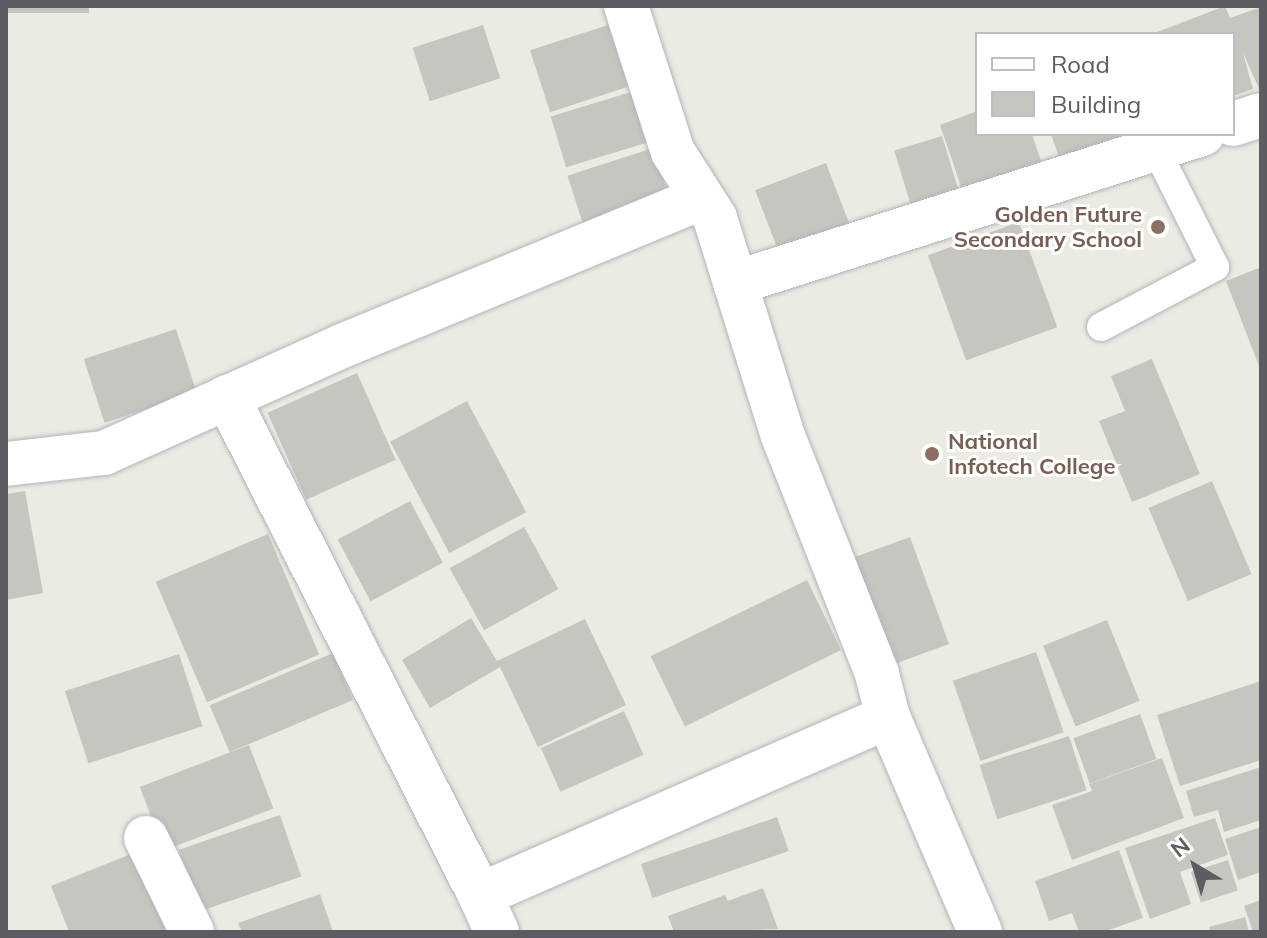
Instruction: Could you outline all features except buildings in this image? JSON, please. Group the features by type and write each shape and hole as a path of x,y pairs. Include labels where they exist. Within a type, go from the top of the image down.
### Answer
{"street":[{"path":"626,6 673,152 698,199 715,218 783,436 877,674 888,717 980,932"},
{"path":"1235,123 1261,115"},
{"path":"735,283 1197,136"},
{"path":"6,464 104,453 227,397 698,199"},
{"path":"227,397 489,914 888,717"},
{"path":"146,838 192,932"}],"lane":[{"path":"1101,327 1215,267 1156,149"}],"place":[{"name":"Golden Future Secondary School","path":"1158,227"},
{"name":"National Infotech College","path":"932,454"}]}
